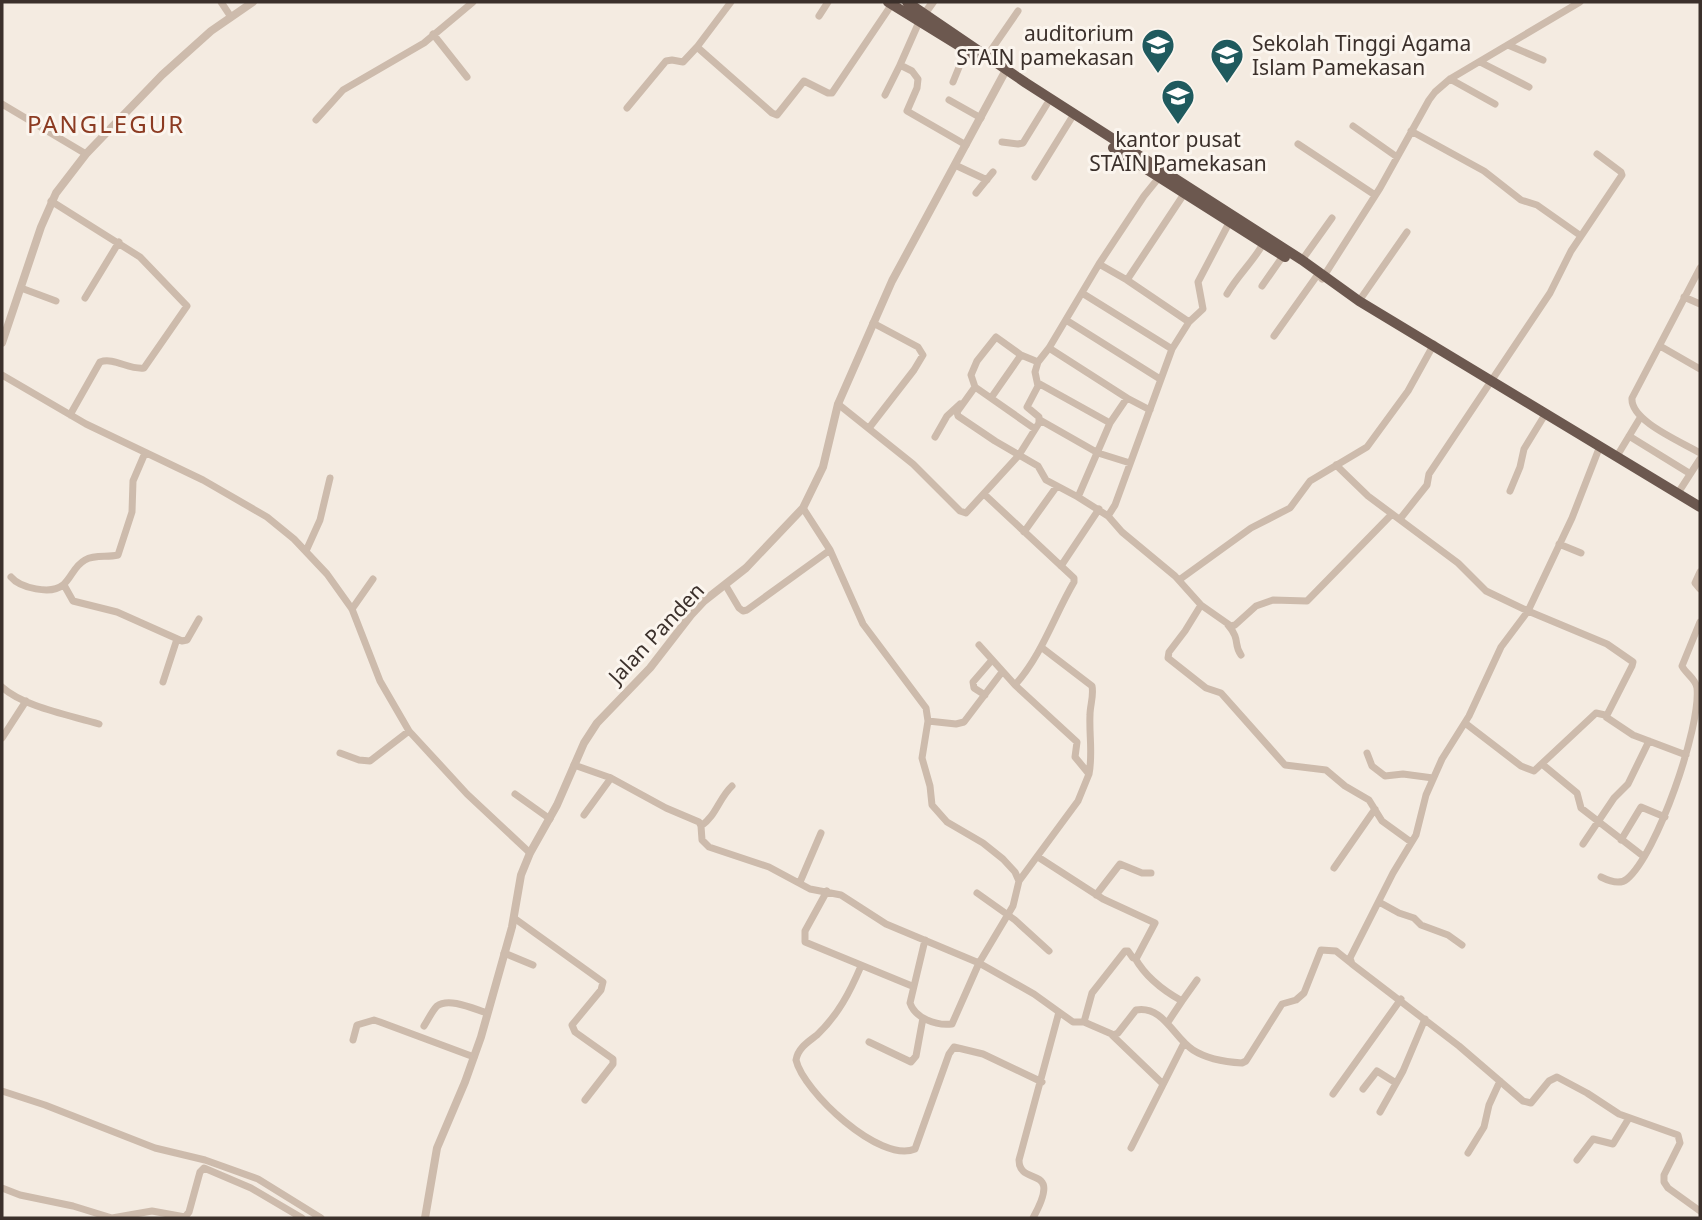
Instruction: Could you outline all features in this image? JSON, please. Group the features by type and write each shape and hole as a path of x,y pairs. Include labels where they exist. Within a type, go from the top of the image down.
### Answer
{"highway":[{"path":"907,2 922,18 966,50 1005,72 1186,191 1302,260 1321,277"},
{"path":"890,3 922,18 987,56 1047,104 1072,117"},
{"path":"1186,191 1263,244 1434,344 1700,507"}],"street":[{"path":"221,2 232,16"},
{"path":"2,343 51,201 86,154 171,67 204,37 253,2"},
{"path":"316,120 344,90 419,46 463,5 473,2"},
{"path":"627,108 666,61 683,62 731,2"},
{"path":"819,16 828,2"},
{"path":"885,95 922,18 933,2"},
{"path":"1274,336 1321,277 1375,195 1435,92 1450,79 1580,2"},
{"path":"697,47 777,115 803,81 832,93 890,3"},
{"path":"987,56 1017,11"},
{"path":"433,34 467,77"},
{"path":"1508,45 1543,60"},
{"path":"953,82 966,50"},
{"path":"1480,62 1529,87"},
{"path":"900,65 912,71 918,79 907,111 966,145"},
{"name":"Jalan Panden","path":"425,1218 437,1148 474,1057 504,953 521,875 589,733 641,678 704,601 746,568 803,509 822,467 838,404 892,281 1005,72"},
{"path":"1450,79 1495,104"},
{"path":"949,100 981,118"},
{"path":"2,104 86,154"},
{"path":"1002,142 1018,145 1023,143 1047,104"},
{"path":"1035,177 1072,117"},
{"path":"1353,126 1397,157"},
{"path":"1411,131 1484,171 1521,200 1537,205 1581,236"},
{"path":"1298,144 1375,195"},
{"path":"1400,519 1427,485 1429,474 1550,293 1581,236 1622,175 1597,154"},
{"path":"955,165 987,180"},
{"path":"976,193 993,172"},
{"path":"1130,463 1098,453 1040,420 1027,407 1038,383 1035,372 1038,362 1099,264 1161,175"},
{"path":"1128,280 1186,191"},
{"path":"51,201 119,242 147,264 183,300 187,308 144,368 134,368 108,360 100,362 70,415"},
{"path":"1302,260 1332,218"},
{"path":"1108,516 1115,505 1172,349 1189,322 1203,309 1198,282 1229,223"},
{"path":"1355,298 1407,232"},
{"path":"85,298 119,242"},
{"path":"1227,294 1241,270 1250,265 1263,244"},
{"path":"1262,286 1283,256"},
{"path":"1099,264 1128,280 1189,322"},
{"path":"1700,268 1632,398 1632,406 1640,418 1700,453"},
{"path":"21,288 56,301"},
{"path":"1082,293 1172,349"},
{"path":"1684,297 1700,304"},
{"path":"1066,320 1160,379"},
{"path":"869,428 923,355 918,347 873,323"},
{"path":"1035,429 975,387 971,372 996,337 1021,355 1038,362"},
{"path":"1179,580 1251,528 1290,508 1306,485 1367,447 1408,391 1434,344"},
{"path":"1660,346 1700,369"},
{"path":"1049,348 1150,410"},
{"path":"991,398 1021,355"},
{"path":"2,375 70,415 203,480 250,507 267,517 306,551 327,574 352,609 380,681 409,731 467,794 530,853"},
{"path":"1038,383 1110,423"},
{"path":"975,387 957,412 958,416 1040,468 1045,480 1078,496 1108,516 1122,532 1179,580 1201,605 1217,614 1227,624 1237,636 1237,648 1241,655"},
{"path":"1078,496 1110,423 1127,398"},
{"path":"935,437 954,408 964,402"},
{"path":"838,404 913,464 962,513 968,512 1019,455 1040,420"},
{"path":"1510,491 1524,449 1546,413"},
{"path":"1617,456 1640,418"},
{"path":"1629,436 1689,473"},
{"path":"1352,964 1352,952 1418,829 1433,778 1465,723 1501,647 1528,611 1600,446"},
{"path":"10,577 19,584 53,588 64,584 76,566 87,559 119,554 132,512 133,481 145,453"},
{"path":"1678,493 1700,459"},
{"path":"1336,465 1368,496 1458,564 1486,590 1607,644 1632,660 1632,666 1605,715"},
{"path":"306,551 320,520 330,478"},
{"path":"1024,531 1056,486"},
{"path":"984,494 1074,578 1041,647 1028,670 1015,685"},
{"path":"803,509 830,550 863,624 924,705 928,721 922,758 932,805 947,821 1003,859 1019,881"},
{"path":"1061,566 1099,509"},
{"path":"1227,624 1235,625 1256,606 1273,600 1307,601 1392,513"},
{"path":"1559,544 1581,554"},
{"path":"726,586 739,608 747,610 830,550"},
{"path":"1700,572 1695,583 1700,589"},
{"path":"352,609 373,579"},
{"path":"64,584 73,601 117,612 177,639 185,641 199,619"},
{"path":"1201,605 1169,652 1168,658 1206,688 1222,693 1285,765 1326,770 1368,800 1382,821 1411,842"},
{"path":"1601,877 1623,881 1643,856 1665,817 1686,755 1697,688 1682,666 1700,622"},
{"path":"163,682 177,639"},
{"path":"979,645 1015,685 1077,742 1075,757 1089,774"},
{"path":"925,940 909,997 911,1008 940,1024 952,1024 979,963 1009,915 1016,900 1019,881 1078,801 1089,774 1092,760 1092,686 1041,647"},
{"path":"985,695 974,688 973,682 992,660"},
{"path":"928,721 960,723 1002,672"},
{"path":"2,687 26,701 99,724"},
{"path":"2,738 26,701"},
{"path":"1465,723 1528,770 1537,770 1554,750 1596,713 1605,715 1633,735 1686,755"},
{"path":"340,753 370,761 409,731"},
{"path":"1583,844 1623,787 1628,784 1649,741"},
{"path":"1367,753 1372,766 1385,776 1403,774 1433,778"},
{"path":"1542,764 1577,793 1580,807 1643,856"},
{"path":"574,765 611,778 701,826"},
{"path":"584,814 611,778"},
{"path":"701,826 710,820 720,799 732,786"},
{"path":"515,794 550,819"},
{"path":"1621,840 1641,807 1665,817"},
{"path":"1334,868 1375,809"},
{"path":"701,826 702,841 709,847 769,867 810,889 841,895 886,924 979,963 1034,994 1073,1022 1084,1022 1112,1035 1163,1083"},
{"path":"800,882 821,832"},
{"path":"1038,857 1096,895 1154,921 1154,928 1135,958"},
{"path":"1096,895 1120,864 1142,873 1151,873"},
{"path":"827,891 805,931 803,940 807,944 912,986"},
{"path":"977,893 1009,915 1049,951"},
{"path":"1379,902 1415,918 1421,925 1462,945"},
{"path":"513,918 603,982 601,990 572,1025 575,1032 613,1059 613,1064 585,1100"},
{"path":"1112,1035 1118,1033 1137,1009 1167,1022 1184,1043 1207,1056 1244,1063 1282,1004 1296,1000 1304,993 1321,950 1332,950 1401,999 1520,1099 1528,1103 1533,1101 1551,1078 1557,1077 1615,1112 1675,1133 1680,1137 1679,1147 1664,1175 1664,1182 1668,1188 1700,1211"},
{"path":"1084,1022 1092,993 1123,952 1128,951 1160,987 1182,1001"},
{"path":"504,953 533,965"},
{"path":"861,966 847,999 829,1024 799,1051 796,1060 806,1080 821,1098 863,1137 904,1151 915,1149 947,1058 954,1047 983,1054 1042,1082"},
{"path":"1167,1022 1197,980"},
{"path":"1334,1094 1401,999"},
{"path":"424,1026 437,1006 443,1004 451,1003 487,1013"},
{"path":"1033,1218 1043,1199 1044,1184 1040,1178 1021,1171 1019,1160 1059,1012"},
{"path":"869,1042 911,1062 916,1056 923,1017"},
{"path":"1380,1112 1404,1071 1425,1019"},
{"path":"353,1040 357,1025 376,1021 474,1057"},
{"path":"1130,1148 1184,1043"},
{"path":"1363,1089 1377,1071 1396,1083"},
{"path":"1468,1153 1485,1127 1488,1109 1500,1081"},
{"path":"2,1091 155,1148 205,1160 258,1179 321,1218"},
{"path":"1577,1160 1593,1139 1613,1144 1629,1118"},
{"path":"2,1188 113,1218 152,1211 185,1217 189,1212 200,1172 204,1168 251,1188 302,1218"}],"place":[{"name":"auditorium STAIN pamekasan","path":"1158,75"},
{"name":"Sekolah Tinggi Agama Islam Pamekasan","path":"1227,85"},
{"name":"kantor pusat STAIN Pamekasan","path":"1178,126"}],"district":[{"name":"PANGLEGUR","path":"106,123"}]}
